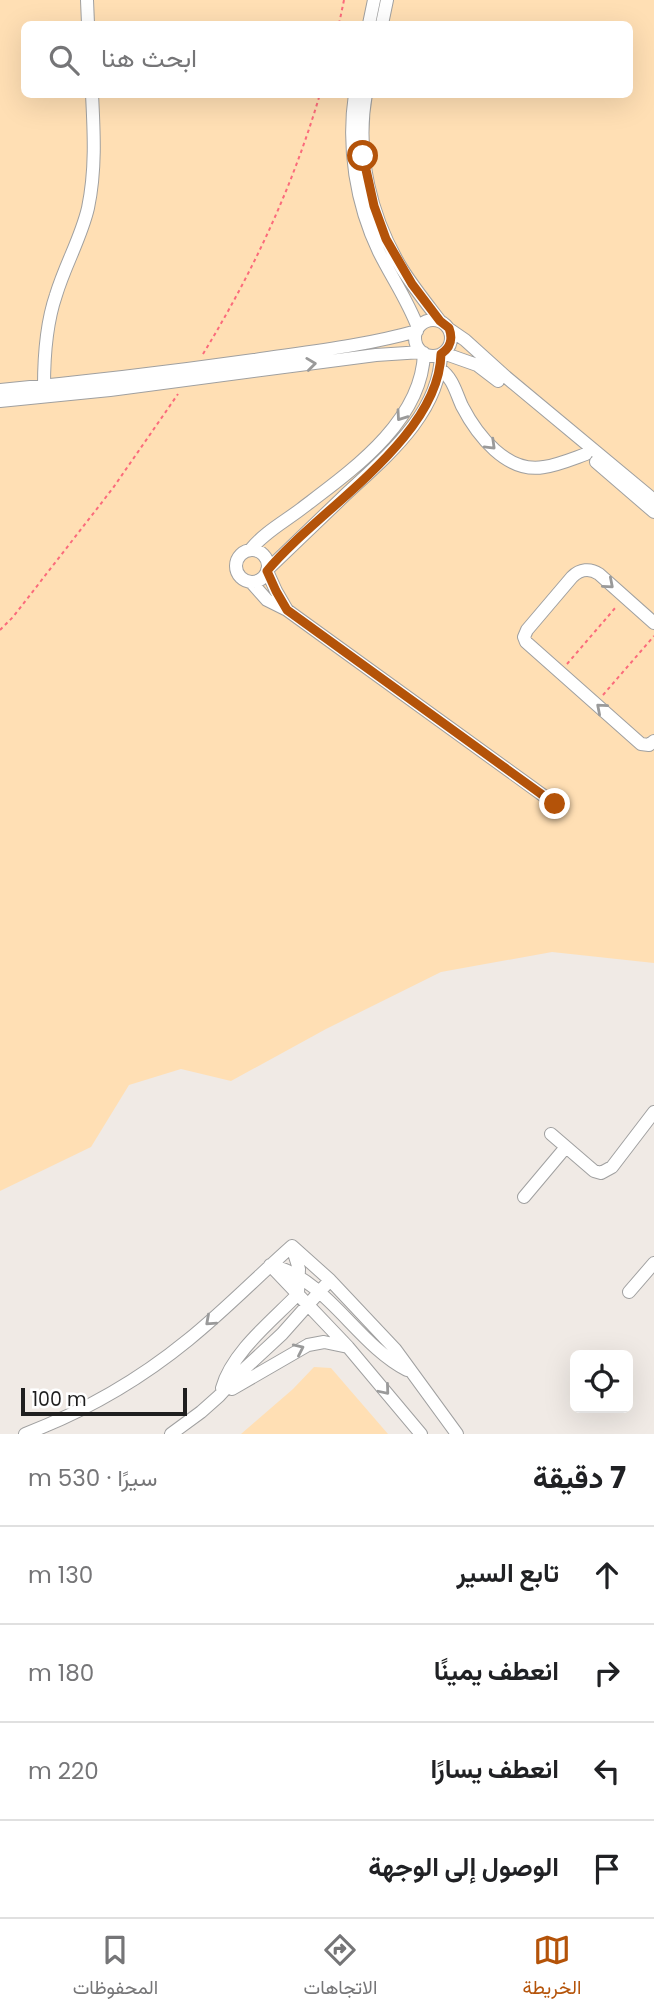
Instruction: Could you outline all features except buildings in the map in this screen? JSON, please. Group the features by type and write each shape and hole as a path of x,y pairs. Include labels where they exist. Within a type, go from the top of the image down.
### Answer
{"street":[{"path":"87,0 88,21"},
{"path":"370,21 374,0"},
{"path":"383,21 387,0"},
{"path":"44,386 45,344 51,311 82,228 91,189 94,146 92,98"},
{"path":"355,98 353,151 362,202 379,251 408,304 418,330 416,342 423,352 422,373 407,408 386,436 350,470 261,538 251,549 242,552 235,565 236,569 240,578 251,582 261,595 287,610 555,804"},
{"path":"251,582 262,578 267,570 398,443 427,402 437,382 442,353 451,342 444,325 403,270 386,239 374,206 362,140 366,98"},
{"path":"0,390 120,378 376,342 418,330 426,322 444,325 654,500"},
{"path":"0,401 110,390 376,355 423,352 433,356 442,353 466,360 487,372 654,512"},
{"path":"440,369 451,379 474,426 492,447 513,463 528,468 544,467 586,454"},
{"path":"251,549 261,552 267,560 267,570 287,610"},
{"path":"654,623 596,572 589,570 575,574 524,637 559,673 641,744 649,745 654,741"},
{"path":"551,1134 594,1171 606,1172 654,1112"},
{"path":"524,1197 566,1147"},
{"path":"292,1246 330,1280 395,1349 457,1434"},
{"path":"25,1434 83,1408 145,1372 194,1335 292,1246"},
{"path":"292,1246 309,1305"},
{"path":"219,1396 225,1378 238,1358 298,1294 304,1257"},
{"path":"629,1292 654,1263"},
{"path":"270,1265 302,1278 382,1354 413,1373"},
{"path":"270,1265 348,1347 421,1434"},
{"path":"171,1434 219,1396 282,1334 330,1280"},
{"path":"219,1396 308,1345 332,1343 348,1347"}],"path":[{"path":"340,21 344,0"},
{"path":"559,673 625,597"},
{"path":"596,704 654,636"}],"sand":[{"path":"0,0 654,0 654,963 552,952 441,972 326,1029 231,1081 181,1069 129,1085 91,1147 0,1191"},
{"path":"314,1367 331,1368 388,1434 241,1434"}],"route":[{"path":"363,156 369,189 386,239 412,284 440,321 449,328 451,342 441,354 435,388 409,430 387,455 267,571 287,610 555,804"}]}
